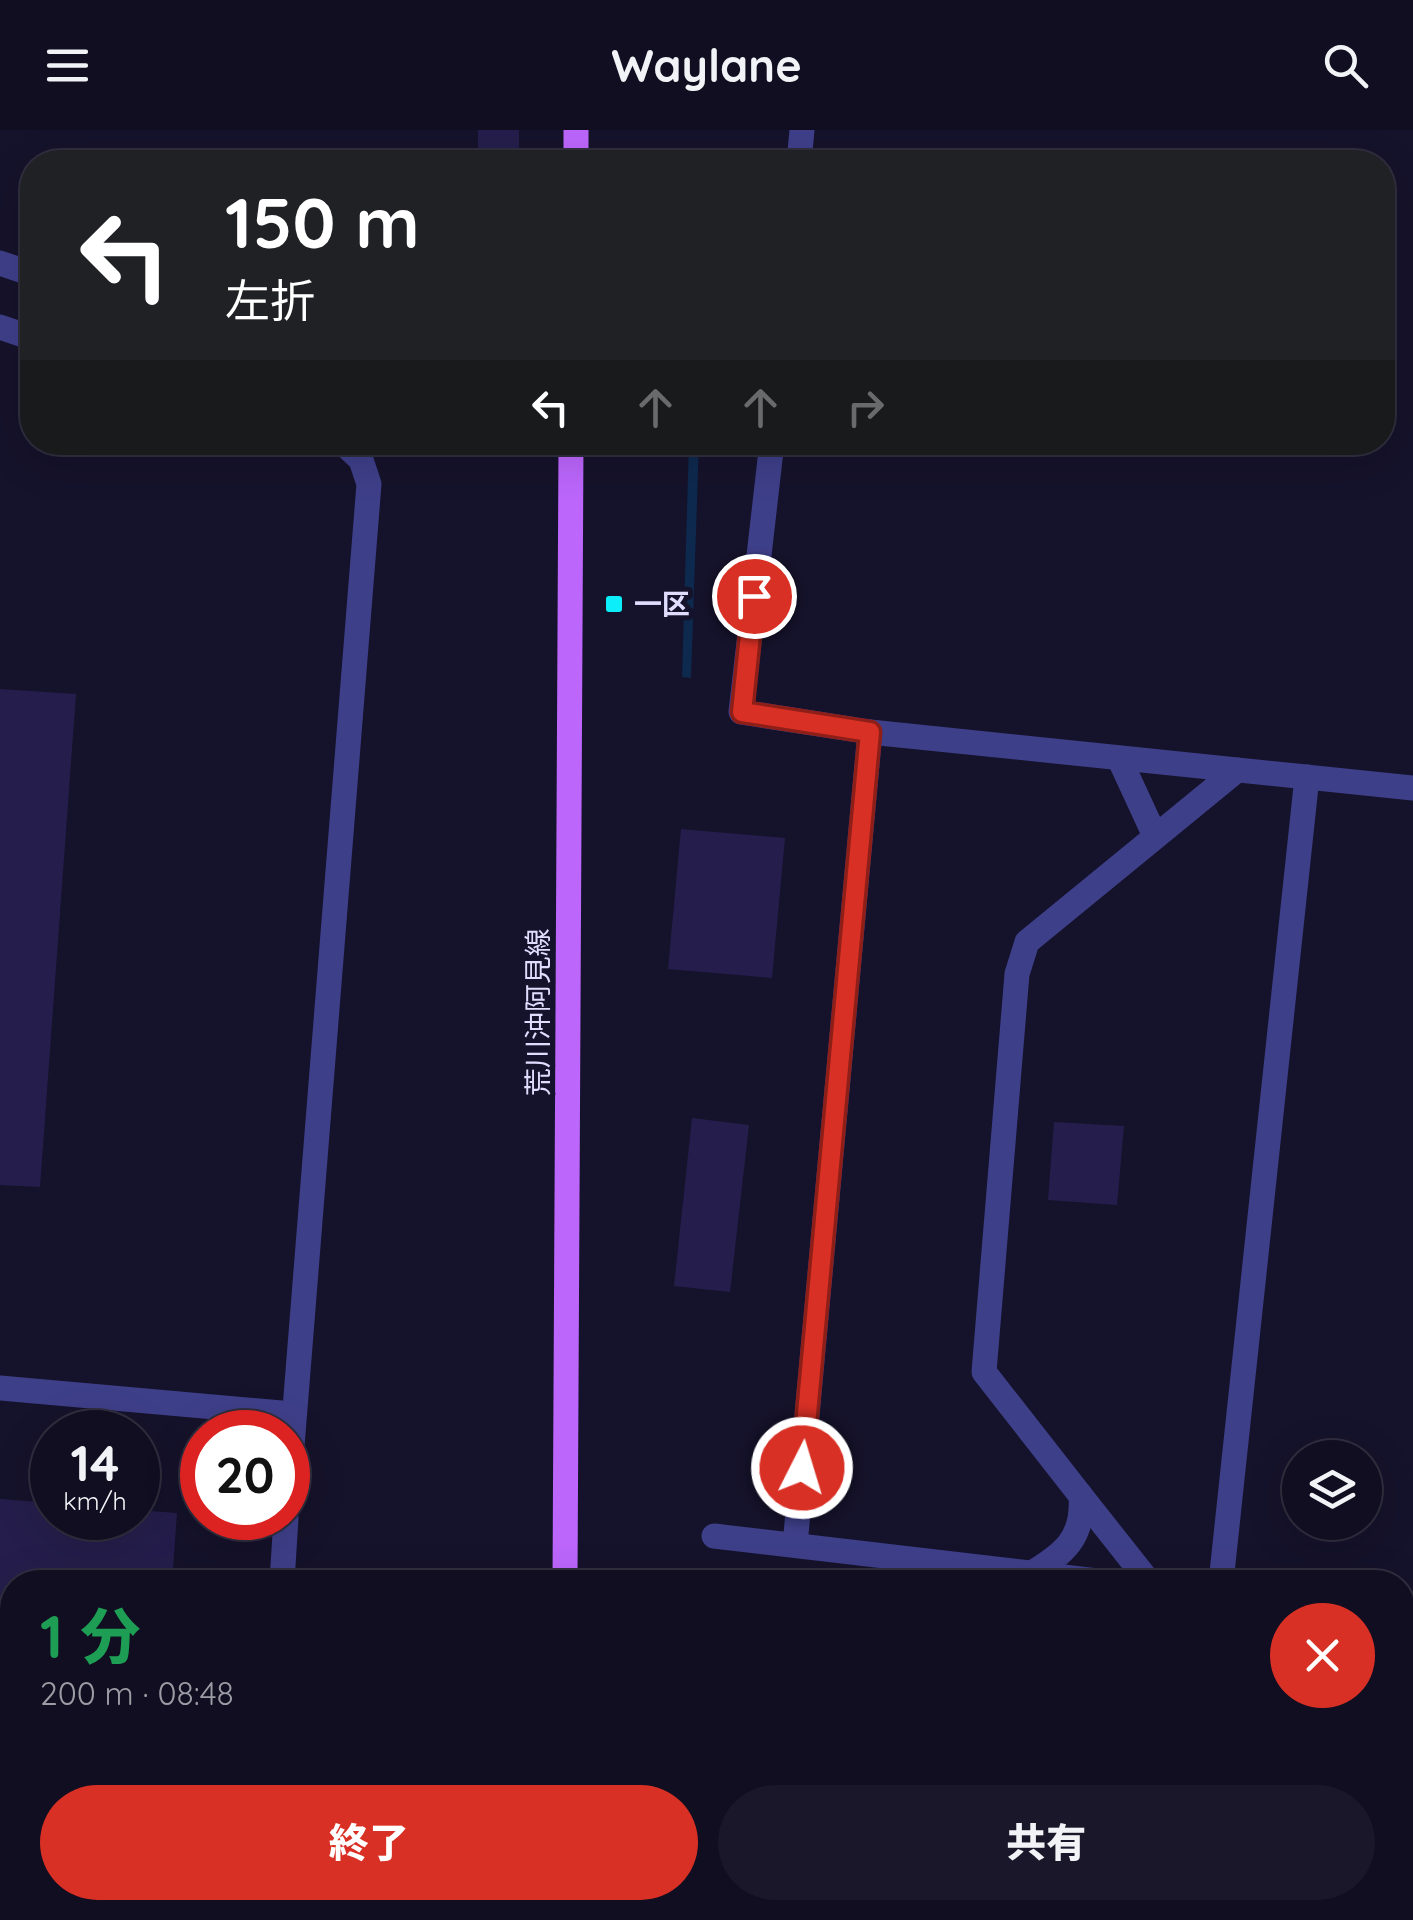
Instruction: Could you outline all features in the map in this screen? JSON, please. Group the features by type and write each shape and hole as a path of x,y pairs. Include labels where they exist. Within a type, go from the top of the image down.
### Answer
{"main road":[{"name":"荒川沖阿見線","path":"564,1570 571,455"}],"street":[{"path":"293,1410 369,484 356,455"},
{"path":"771,455 742,712 870,732 1413,788"},
{"path":"795,1546 870,732"},
{"path":"1120,758 1155,836"},
{"path":"1140,1570 984,1372 1017,974 1026,942 1237,770"},
{"path":"1222,1570 1307,777"},
{"path":"0,1388 248,1410"},
{"path":"1037,1570 1063,1554 1083,1519 1081,1496"},
{"path":"714,1536 996,1570"},
{"path":"283,1570 285,1540"}],"water":[{"path":"689,455 699,455 691,678 682,677"}],"building":[{"path":"478,130 519,130 519,150 478,150"},
{"path":"0,689 76,694 40,1187 0,1185"},
{"path":"681,829 785,838 772,978 668,969"},
{"path":"692,1118 749,1125 730,1292 674,1286"},
{"path":"1054,1122 1124,1126 1117,1205 1048,1200"},
{"path":"0,1499 30,1501 30,1540 160,1540 160,1512 177,1513 173,1570 0,1570"}],"place":[{"name":"一区","path":"614,604"}],"route":[{"path":"754,596 742,712 870,732 802,1468"}]}
